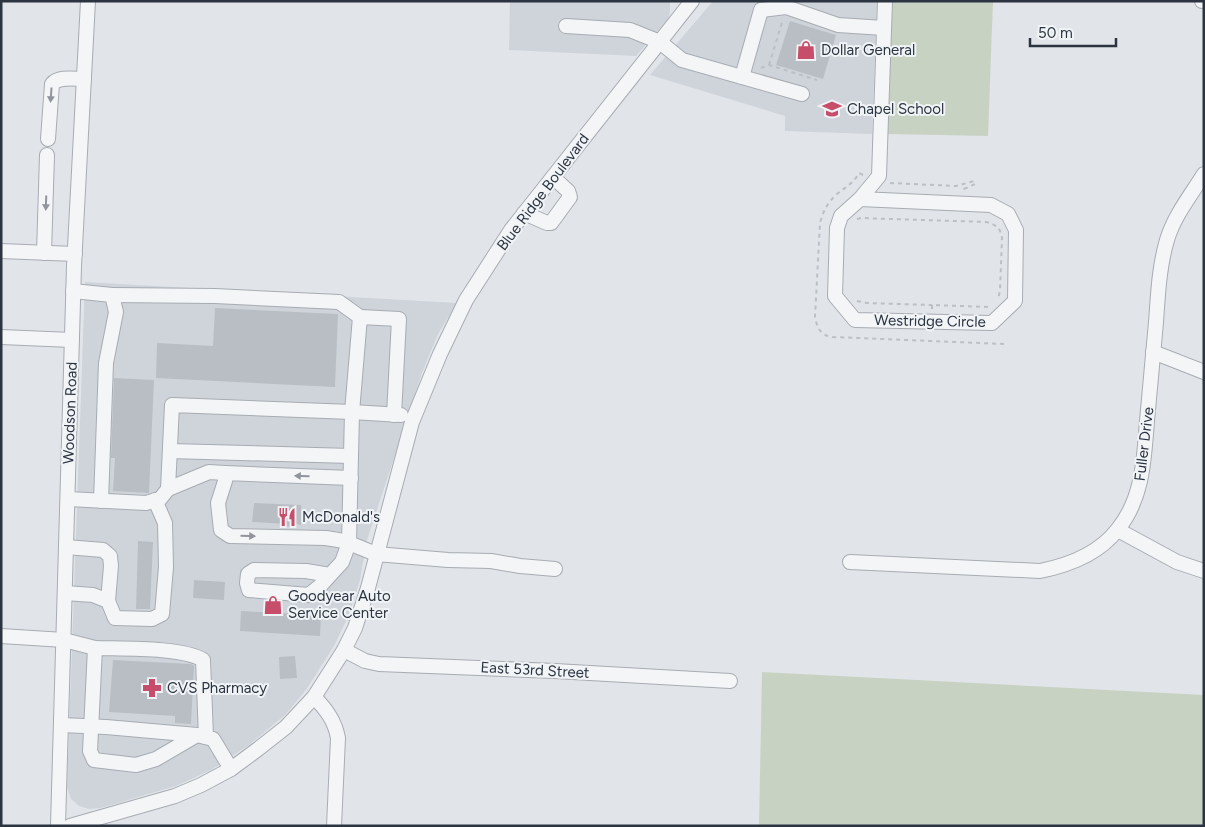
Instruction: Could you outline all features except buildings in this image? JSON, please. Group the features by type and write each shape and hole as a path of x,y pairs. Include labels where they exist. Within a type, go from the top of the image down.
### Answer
{"street":[{"name":"Woodson Road","path":"58,826 73,291 88,1"},
{"path":"677,1 680,17"},
{"name":"Blue Ridge Boulevard","path":"70,826 175,796 202,785 231,769 286,727 314,697 344,650 354,628 368,588 414,417 440,354 466,300 511,230 692,1"},
{"name":"Westridge Circle","path":"860,199 991,205 1008,214 1016,230 1014,300 992,323 855,320 834,296 837,228 841,216 860,199 879,176 885,1"},
{"path":"742,77 761,10 786,7 838,25 884,28"},
{"path":"566,26 630,30 660,42 682,60 802,94"},
{"path":"48,139 52,84 58,79 84,79"},
{"path":"44,252 47,155"},
{"name":"Fuller Drive","path":"850,562 1040,571 1064,566 1086,557 1118,530 1132,508 1143,474 1160,273 1167,239 1176,218 1204,174"},
{"path":"524,213 551,223 570,196 568,191 553,177"},
{"path":"1,250 75,254"},
{"path":"73,291 112,295 215,296 338,302 360,317 399,319 394,415"},
{"path":"101,501 106,363 116,312 112,295"},
{"path":"330,575 306,571 254,570 248,574 247,583 249,590 309,595 320,586 342,562 349,543 352,412 360,317"},
{"path":"1,337 72,340"},
{"path":"1153,352 1204,372"},
{"path":"168,489 172,405 352,412 414,417"},
{"path":"170,451 351,456"},
{"path":"68,499 146,503 160,499 168,489 209,472 351,478"},
{"path":"225,473 218,503 221,530 230,536 326,538 349,543 376,554 439,560 491,561 555,569"},
{"path":"66,547 103,550 110,556 108,601 115,618 152,619 162,614 166,567 165,523 155,500"},
{"path":"1118,530 1177,562 1204,571"},
{"path":"65,594 93,595 108,601"},
{"path":"1,636 64,640 95,648 179,652 197,656 203,660 202,736"},
{"path":"95,648 90,751 94,760 136,765 156,759 202,736"},
{"name":"East 53rd Street","path":"344,650 365,661 379,664 556,671 730,681"},
{"path":"314,697 325,708 336,725 338,738 334,826"},
{"path":"61,725 202,736 213,739 231,769"}],"path":[{"path":"757,70 769,64 785,16"},
{"path":"769,64 817,80"},
{"path":"862,175 859,173 852,184 832,199 825,209 820,223 815,317 816,325 822,333 828,337 838,338 1004,344"},
{"path":"883,181 890,183 956,186 974,181 975,184 964,189 965,191"},
{"path":"854,221 862,218 986,222 996,225 1001,232 1002,238 1000,290 997,302"},
{"path":"854,300 867,303 993,306"},
{"path":"932,305 932,311"}],"shaded area":[{"path":"510,1 670,1 670,12 668,19 636,56 509,50"},
{"path":"713,1 877,1 872,134 785,131 785,116 650,75"},
{"path":"85,282 457,303 438,334 422,373 367,540 360,580 349,615 334,646 306,690 285,715 249,745 211,770 176,786 101,808 89,809 79,806 71,799 67,787"}],"green space":[{"path":"892,1 993,1 988,136 888,134"},
{"path":"762,672 1204,695 1204,826 759,826"}],"place":[{"name":"Dollar General","path":"806,50"},
{"name":"Chapel School","path":"832,109"},
{"name":"McDonald's","path":"287,517"},
{"name":"Goodyear Auto Service Center","path":"273,605"},
{"name":"CVS Pharmacy","path":"152,688"}]}
